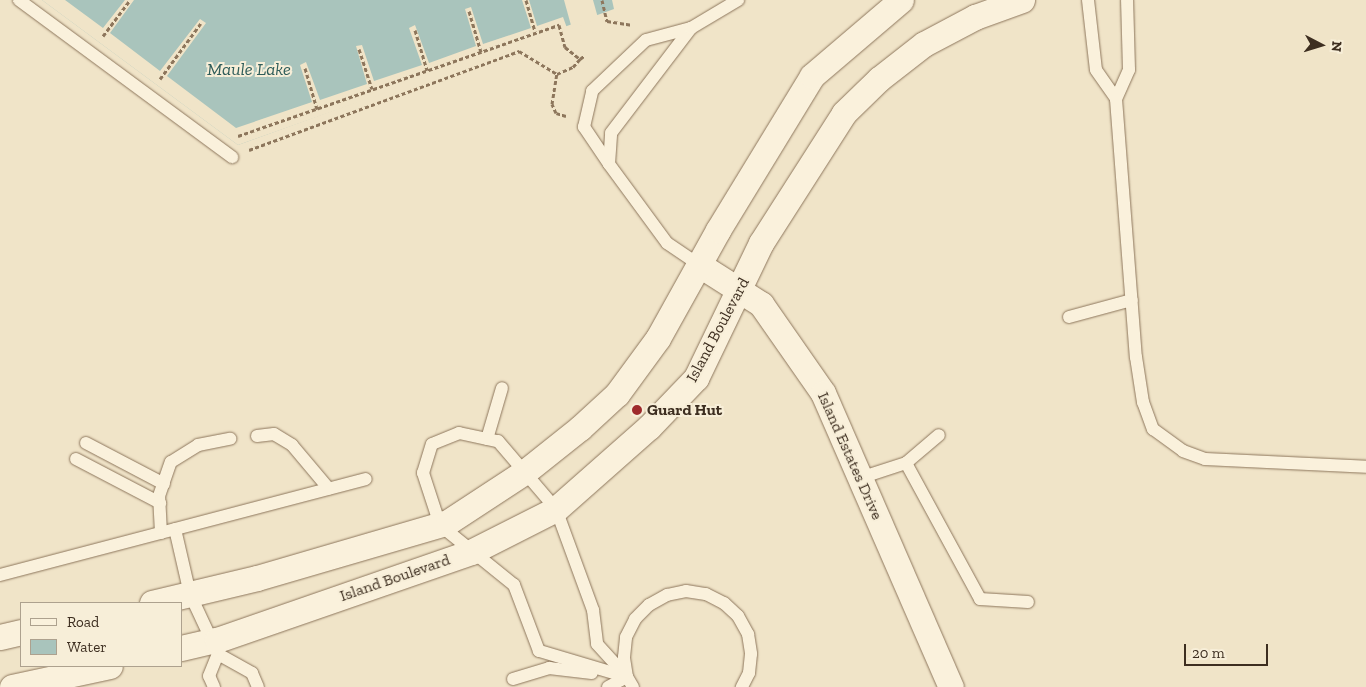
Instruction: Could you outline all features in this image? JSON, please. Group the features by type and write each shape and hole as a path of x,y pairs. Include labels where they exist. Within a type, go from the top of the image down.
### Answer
{"street":[{"path":"156,602 440,525 526,471 580,428 617,394 658,338 698,264 812,76 889,7 901,0"},
{"name":"Island Boulevard","path":"182,648 215,648 471,552 556,509 650,427 696,378 740,292 761,243 844,113 879,79 924,44 975,17 1022,0"},
{"name":"Island Estates Drive","path":"698,264 761,304 824,393 951,687"},
{"path":"0,637 20,632"},
{"path":"12,687 105,667"}],"lane":[{"path":"19,0 232,157"},
{"path":"698,264 666,243 584,127 592,91 646,40 691,28 738,0"},
{"path":"1088,0 1096,70 1116,99"},
{"path":"1127,0 1129,70 1116,99 1132,300 1143,402 1153,429 1166,441 1205,458 1366,466"},
{"path":"609,164 611,133 691,28"},
{"path":"1070,317 1132,300"},
{"path":"487,439 502,388"},
{"path":"459,433 498,441 526,471 556,509 593,610 597,644 630,682 539,651 514,585 440,525 423,472 432,444 459,433"},
{"path":"257,436 274,434 292,445 329,489"},
{"path":"860,478 906,463 939,435"},
{"path":"161,533 160,503 171,462 198,445 230,439"},
{"path":"86,443 164,484"},
{"path":"76,459 160,503"},
{"path":"906,463 980,599 1028,602"},
{"path":"0,575 366,479"},
{"path":"175,529 190,594 215,648 252,674 258,687"},
{"path":"630,682 626,644 635,619 649,605 666,595 686,592 706,594 724,603 738,616 748,634 751,654 748,673 742,687"},
{"path":"214,687 209,676 215,648"},
{"path":"513,679 549,668 630,682"},
{"path":"608,687 630,682"}],"path":[{"path":"103,36 130,0"},
{"path":"526,0 535,32"},
{"path":"602,0 608,20 620,22"},
{"path":"469,11 481,52"},
{"path":"160,79 201,23"},
{"path":"229,131 237,136 558,25 564,47 580,59"},
{"path":"415,30 427,70"},
{"path":"96,31 110,42"},
{"path":"359,49 372,90"},
{"path":"232,157 519,51 556,74"},
{"path":"556,74 572,67 584,56"},
{"path":"305,68 317,109"},
{"path":"153,74 168,85"},
{"path":"556,74 552,104 556,113 572,118"}],"water":[{"name":"Maule Lake","path":"42,0 612,0 614,9 238,145"}],"pier":[{"path":"42,0 65,0 103,28 125,0 134,0 110,33 160,71 200,19 206,23 167,76 236,128 312,102 300,65 306,62 320,100 367,84 356,46 362,45 374,81 422,65 409,28 415,25 429,63 476,46 465,9 471,7 483,44 531,28 522,0 529,0 537,26 563,17 567,28 238,145"},
{"path":"564,0 593,0 598,18 572,29"}],"place":[{"name":"Guard Hut","path":"637,410"}]}
